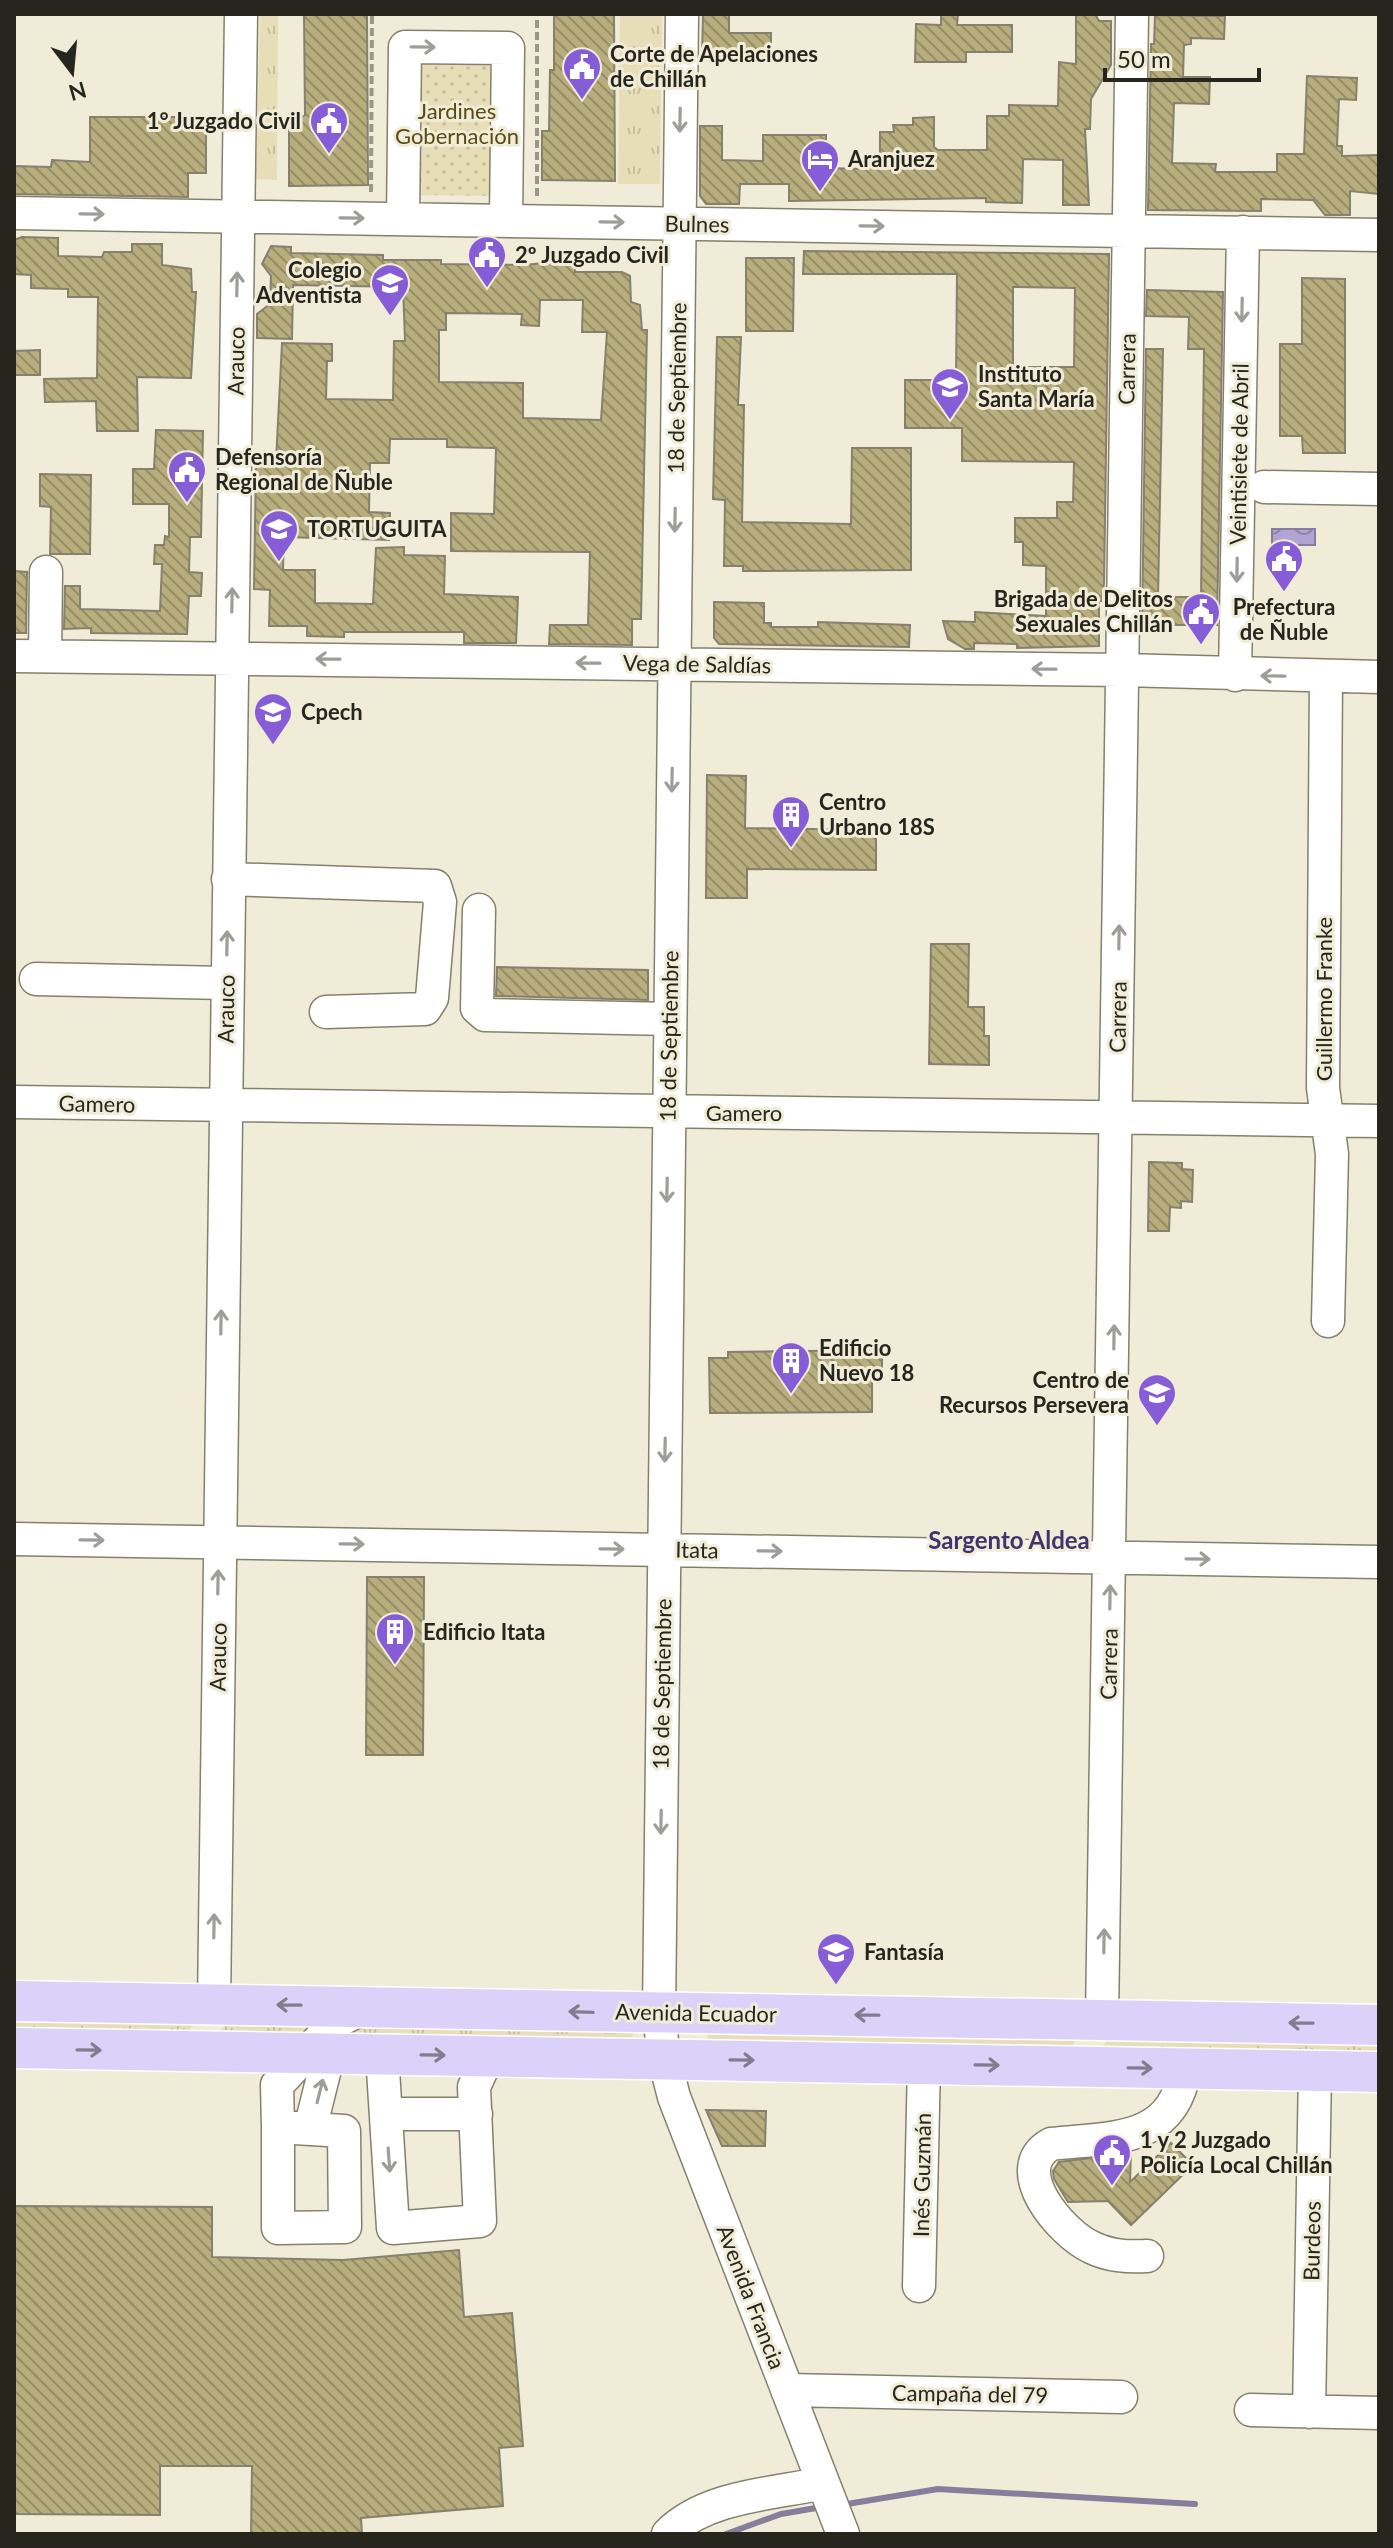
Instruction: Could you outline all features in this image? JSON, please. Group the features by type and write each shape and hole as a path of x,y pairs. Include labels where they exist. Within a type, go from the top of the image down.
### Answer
{"main road":[{"name":"Avenida Ecuador","path":"14,2001 1379,2025"},
{"path":"165,2051 184,2043 203,2029 214,2004"},
{"path":"1062,2066 1087,2045 1102,2019"},
{"name":"Avenida Ecuador","path":"16,2053 319,2053 1379,2072"}],"street":[{"name":"Arauco","path":"214,2004 241,14"},
{"name":"18 de Septiembre","path":"664,2058 659,2014 682,14"},
{"name":"Carrera","path":"1102,2019 1132,14"},
{"path":"403,219 405,47 508,48 521,221"},
{"name":"Bulnes","path":"14,213 1379,235"},
{"name":"Veintisiete de Abril","path":"1235,675 1243,232"},
{"path":"1264,487 1379,489"},
{"path":"29,656 46,572"},
{"name":"Vega de Saldías","path":"29,656 1122,670 1379,677"},
{"name":"Guillermo Franke","path":"1326,676 1323,1088 1332,1154 1328,1321"},
{"path":"228,879 435,886 440,902 432,998 425,1009 326,1012"},
{"path":"479,910 477,1008 485,1015 669,1019"},
{"path":"36,979 226,983"},
{"name":"Gamero","path":"14,1102 1379,1121"},
{"name":"Itata","path":"14,1539 1379,1562"},
{"path":"310,2129 319,2053 336,2022 367,2006"},
{"path":"278,2127 344,2131 345,2227 278,2228 277,2085 319,2053"},
{"path":"382,2054 393,2228 480,2221 474,2087 488,2056"},
{"name":"Avenida Francia","path":"664,2058 674,2097 803,2390 832,2506"},
{"name":"Inés Guzmán","path":"919,2286 924,2064"},
{"path":"1147,2256 1103,2252 1065,2229 1039,2190 1035,2162 1041,2151 1051,2144 1131,2136 1153,2125 1177,2098 1185,2069"},
{"name":"Burdeos","path":"1309,2412 1315,2071"},
{"path":"386,2114 476,2114"},
{"name":"Campaña del 79","path":"803,2390 1121,2397"},
{"path":"1251,2410 1379,2413"},
{"path":"668,2534 686,2517 706,2508 832,2506"}],"path":[{"path":"371,218 372,14"},
{"path":"521,221 537,14"}],"green space":[{"path":"260,14 278,14 277,180 256,179"},
{"path":"620,14 662,14 660,184 618,184"},
{"name":"Jardines Gobernación","path":"414,51 503,52 501,196 412,195"},
{"path":"14,2012 200,2014 188,2032 14,2042"},
{"path":"231,2018 635,2025 630,2047 209,2045"},
{"path":"1080,2032 1070,2050 705,2051 708,2034"},
{"path":"1113,2032 1379,2038 1379,2065 1094,2058"}],"water":[{"path":"1272,529 1315,529 1315,545 1272,545"}],"building":[{"path":"304,14 367,14 368,185 289,186 289,124 305,115"},
{"name":"Corte de Apelaciones de Chillán","path":"554,14 614,14 615,181 542,180 542,131 549,131 550,70 554,70"},
{"path":"703,14 729,14 729,33 771,33 771,59 702,57"},
{"path":"941,14 958,14 957,25 1012,25 1012,52 966,52 966,62 915,62 916,24 941,25"},
{"path":"1076,14 1095,14 1099,21 1111,21 1111,65 1091,99 1090,129 1085,129 1089,205 1063,205 1063,160 1023,159 1022,203 986,202 986,198 789,201 789,184 740,184 739,204 706,204 700,196 700,126 722,126 722,160 763,161 763,135 826,135 826,168 865,169 865,161 880,161 880,132 894,132 893,125 913,125 913,118 934,117 934,147 938,150 987,150 987,116 1009,116 1009,105 1058,106 1059,62 1076,64"},
{"path":"1155,15 1225,16 1224,39 1191,38 1191,44 1184,45 1183,77 1210,77 1209,104 1174,103 1172,163 1216,164 1215,172 1277,172 1277,154 1304,154 1307,76 1357,78 1356,100 1339,99 1337,146 1342,146 1342,156 1379,155 1379,194 1350,191 1350,215 1325,215 1313,200 1261,199 1261,211 1148,210 1151,44 1154,44"},
{"path":"90,117 206,117 206,173 188,173 188,197 14,194 14,166 51,167 52,160 90,162"},
{"path":"22,237 58,238 58,256 102,257 104,252 132,252 132,244 162,244 162,265 191,269 192,292 196,292 191,378 137,377 138,431 97,431 96,401 45,402 44,379 97,378 98,297 68,297 68,289 31,288 31,275 14,274 14,240"},
{"path":"271,246 291,247 291,253 383,255 383,260 441,260 441,264 523,265 556,262 556,257 575,258 575,272 622,272 630,276 631,302 640,305 642,330 647,330 641,619 632,619 632,645 549,644 550,625 588,625 590,552 451,551 451,513 494,514 496,448 447,447 447,439 390,439 389,463 370,463 369,512 390,513 389,540 284,537 283,570 315,570 315,603 373,604 376,548 404,547 404,555 445,556 444,594 518,597 516,643 464,643 464,632 344,632 344,637 307,636 307,626 269,626 270,590 254,589 256,461 276,461 282,343 332,344 332,361 327,361 326,399 393,400 394,341 405,341 403,287 293,285 292,339 257,338 257,314 270,304 271,276 262,264","holes":["540,300 583,300 582,332 607,332 601,420 523,418 523,383 439,382 439,330 446,330 446,313 522,314 521,325 539,326"]},
{"path":"804,251 1109,254 1104,583 1102,601 1099,601 1099,646 1017,648 1017,644 974,643 974,649 965,649 948,639 943,621 975,622 975,612 1046,616 1046,566 1023,565 1023,542 1015,542 1015,518 1057,518 1057,502 1073,502 1074,462 962,461 962,428 905,428 905,380 956,380 957,274 803,274","holes":["1013,287 1075,288 1074,367 1013,367"]},
{"path":"746,258 794,258 793,331 746,331"},
{"path":"1302,278 1345,279 1345,453 1303,453 1302,436 1280,436 1280,344 1302,344"},
{"path":"1147,290 1223,292 1217,625 1142,625 1146,349 1163,349 1158,597 1201,597 1204,349 1188,349 1189,317 1146,316"},
{"path":"717,337 741,337 738,405 744,405 742,522 851,524 852,448 911,448 911,570 743,571 743,566 724,566 725,500 713,499"},
{"path":"40,350 40,375 14,375 14,351"},
{"path":"156,430 203,431 201,537 190,537 189,572 202,573 201,596 189,596 187,634 91,633 91,628 64,629 65,586 80,586 80,609 160,611 162,564 154,564 155,545 164,545 165,536 169,537 169,504 133,504 133,469 154,469"},
{"path":"40,474 91,475 90,554 50,554 51,507 40,506"},
{"path":"14,571 27,572 26,633 14,633"},
{"path":"714,602 764,603 764,623 771,623 771,627 818,627 818,622 910,625 909,647 719,644 714,638"},
{"name":"Centro Urbano 18S","path":"707,775 746,776 745,828 876,830 876,870 747,869 747,898 706,898"},
{"path":"931,944 969,944 968,1007 984,1007 984,1036 989,1036 989,1065 929,1064"},
{"path":"497,967 648,970 648,1000 496,996"},
{"path":"1149,1162 1182,1163 1182,1169 1193,1170 1192,1202 1181,1201 1181,1208 1170,1207 1169,1231 1148,1231"},
{"name":"Edificio Nuevo 18","path":"882,1350 882,1378 872,1378 872,1412 710,1413 709,1358 728,1358 728,1352"},
{"name":"Edificio Itata","path":"367,1577 424,1577 423,1755 366,1755"},
{"path":"706,2110 766,2111 765,2146 722,2146"},
{"name":"1 y 2 Juzgado Policía Local Chillán","path":"1171,2143 1193,2165 1131,2225 1108,2201 1068,2202 1054,2179 1053,2171 1059,2162 1131,2153 1130,2182"},
{"path":"14,2206 212,2207 212,2257 343,2260 459,2250 464,2317 512,2313 523,2446 499,2448 503,2506 361,2518 362,2534 251,2534 252,2466 160,2466 160,2515 14,2514"}],"waterway":[{"path":"841,2505 938,2489 1195,2504"},
{"path":"726,2534 781,2514 822,2507"}],"place":[{"name":"Corte de Apelaciones de Chillán","path":"582,101"},
{"name":"1° Juzgado Civil","path":"329,155"},
{"name":"Aranjuez","path":"820,193"},
{"name":"2º Juzgado Civil","path":"487,289"},
{"name":"Colegio Adventista","path":"390,317"},
{"name":"Instituto Santa María","path":"950,421"},
{"name":"Defensoría Regional de Ñuble","path":"187,504"},
{"name":"TORTUGUITA","path":"279,563"},
{"name":"Prefectura de Ñuble","path":"1284,593"},
{"name":"Brigada de Delitos Sexuales Chillán","path":"1201,646"},
{"name":"Cpech","path":"273,746"},
{"name":"Centro Urbano 18S","path":"791,849"},
{"name":"Edificio Nuevo 18","path":"791,1395"},
{"name":"Centro de Recursos Persevera","path":"1157,1427"},
{"name":"Edificio Itata","path":"395,1666"},
{"name":"Fantasía","path":"836,1986"},
{"name":"1 y 2 Juzgado Policía Local Chillán","path":"1112,2187"}],"district":[{"name":"Sargento Aldea","path":"1009,1541"}]}
